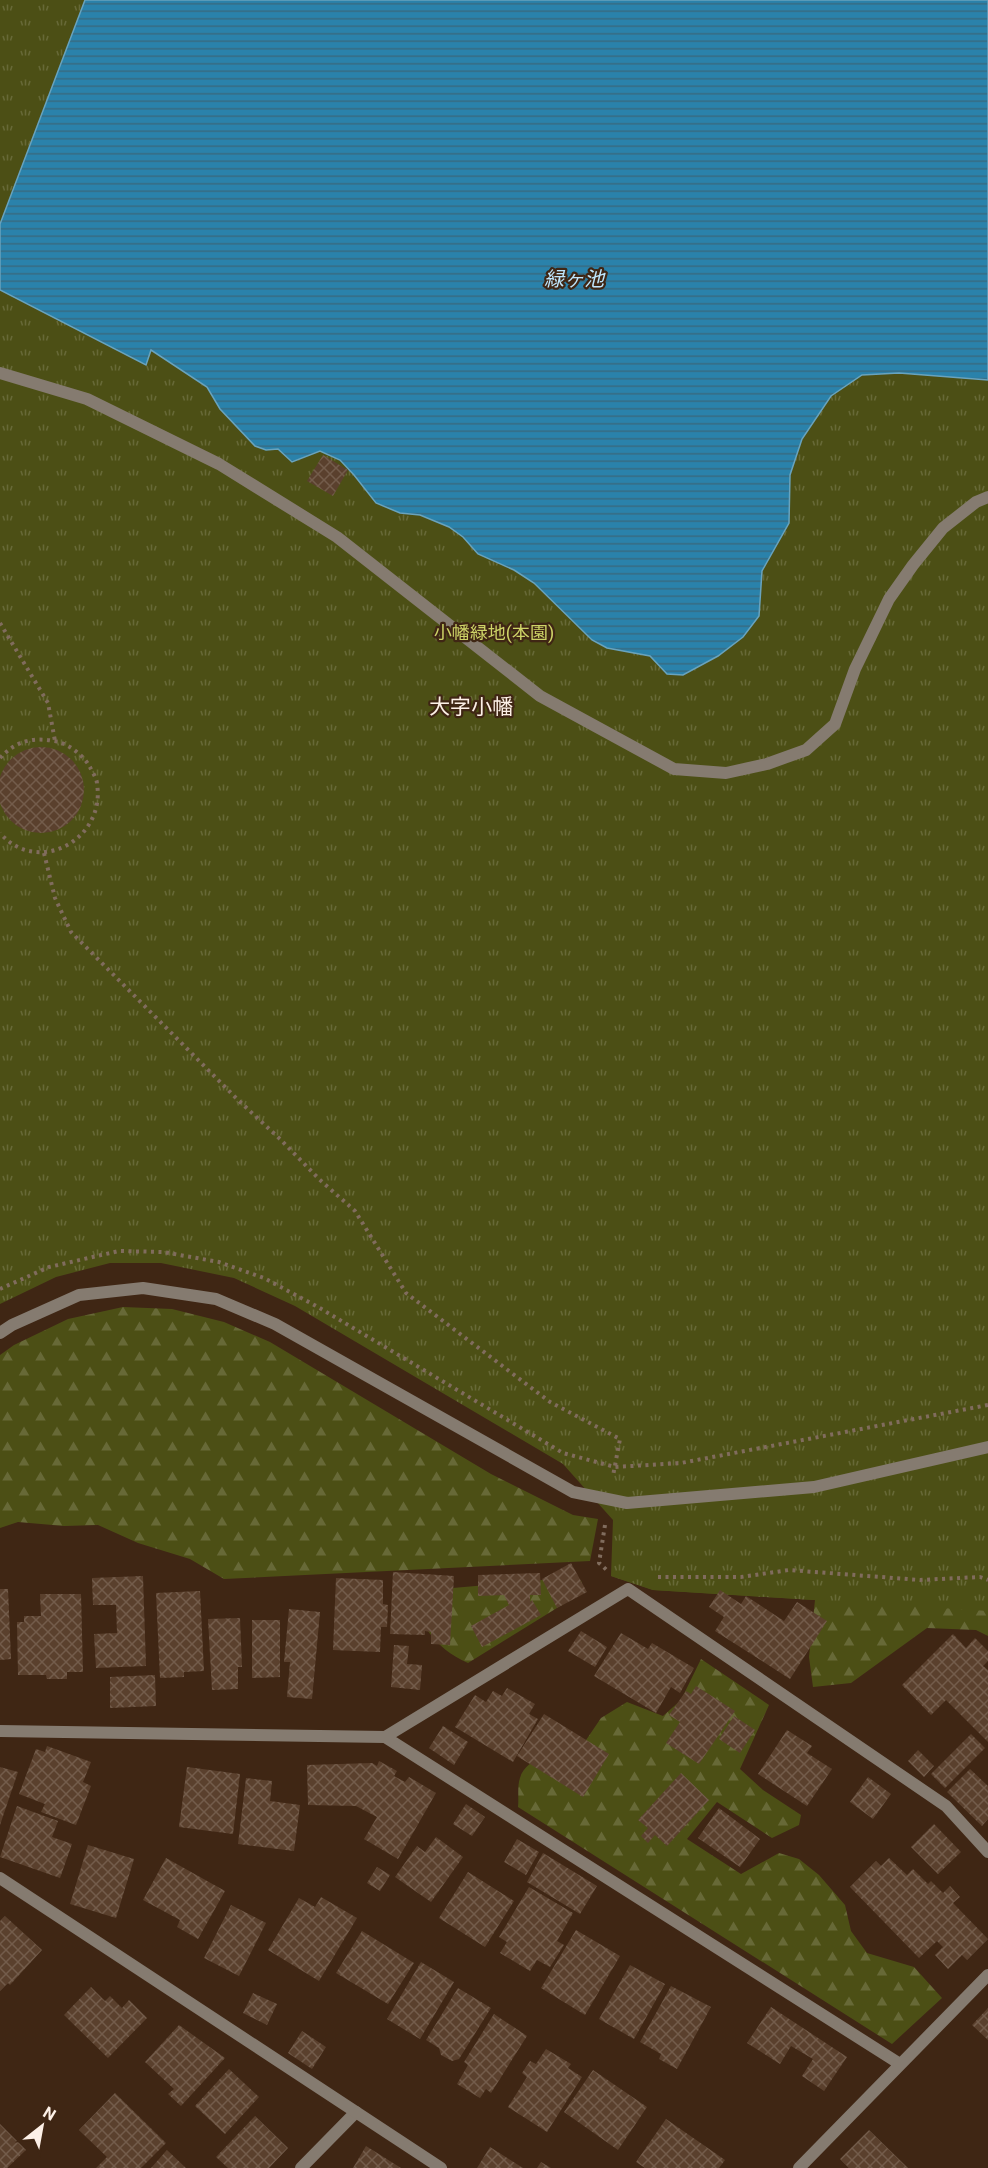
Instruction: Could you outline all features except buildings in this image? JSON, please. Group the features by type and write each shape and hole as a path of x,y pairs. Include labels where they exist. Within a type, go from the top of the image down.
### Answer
{"street":[{"path":"0,373 87,399 219,464 337,537 540,696 674,769 726,773 767,764 806,750 835,724 855,669 889,599 913,565 943,528 976,502 988,497"},
{"path":"0,1333 12,1325 79,1295 143,1288 216,1299 275,1324 573,1492 627,1503 814,1487 988,1447"},
{"path":"385,1737 628,1589 946,1806 988,1852"},
{"path":"0,1731 385,1737 900,2064"},
{"path":"0,1878 441,2168"},
{"path":"799,2168 988,1975"},
{"path":"301,2168 356,2112"}],"path":[{"path":"0,624 48,704 55,741"},
{"path":"0,758 10,748 35,738 62,742 85,758 98,783 97,810 83,834 61,850 33,852 8,842 0,833"},
{"path":"44,853 55,898 71,932 238,1100 355,1211 406,1293 550,1402 620,1439 599,1563 628,1589 646,1577 741,1577 789,1570 920,1580 980,1577 988,1580"},
{"path":"0,1289 49,1267 119,1251 163,1252 219,1262 264,1278 318,1307 563,1453 615,1467 681,1463 988,1405"}],"green space":[{"name":"小幡緑地(本園)","path":"0,0 988,0 988,1611 653,1590 611,1576 613,1520 563,1464 295,1306 234,1278 161,1263 110,1263 56,1277 0,1304"},
{"path":"123,1307 172,1309 224,1322 270,1342 491,1474 573,1515 598,1519 590,1561 224,1579 190,1559 138,1543 98,1525 64,1526 18,1522 0,1528 0,1355 14,1345 68,1319"},
{"path":"988,1464 988,1636 976,1630 927,1628 851,1683 813,1687 809,1657 815,1600 653,1590 611,1576"},
{"path":"577,1577 582,1582 578,1595 468,1663 446,1650 430,1634 407,1592"},
{"path":"701,1659 769,1705 740,1769 763,1790 801,1815 799,1825 772,1838 717,1802 687,1839 741,1874 779,1853 799,1859 819,1875 845,1905 851,1931 867,1953 914,1967 942,1998 892,2044 518,1807 519,1781 530,1764 546,1755 582,1746 601,1718 627,1702 663,1716 681,1700"}],"water":[{"name":"緑ヶ池","path":"85,0 988,0 988,380 899,373 862,375 831,396 802,439 790,475 789,523 762,571 759,616 743,637 718,656 683,675 667,674 650,656 607,648 592,640 534,583 514,570 478,554 463,537 449,527 420,515 400,513 376,503 340,460 320,451 292,462 278,449 266,450 255,446 220,409 207,387 151,350 146,365 0,290 0,224"}],"district":[{"name":"大字小幡","path":"471,707"}]}
